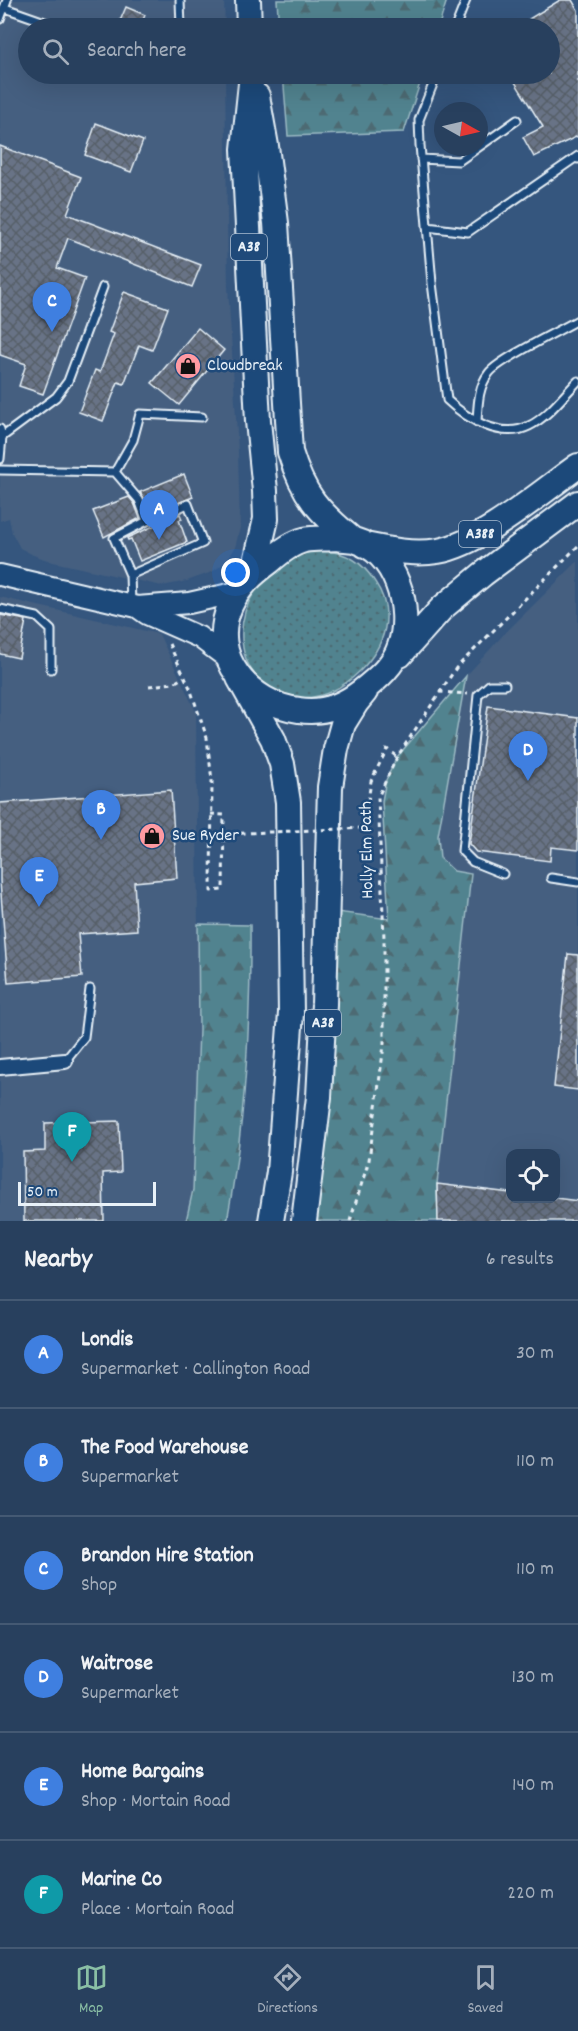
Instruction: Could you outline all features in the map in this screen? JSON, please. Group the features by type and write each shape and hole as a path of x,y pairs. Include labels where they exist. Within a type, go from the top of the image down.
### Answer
{"highway":[{"path":"248,0 249,18"},
{"name":"A38","path":"245,583 266,519 258,421 244,149 251,84"},
{"name":"A38","path":"254,84 266,146 276,224 290,452 296,470 317,507 359,542"},
{"name":"A388","path":"359,542 408,553 440,551 456,546 475,538 498,523 578,466"},
{"name":"A388","path":"382,673 442,608 483,574 578,503"},
{"path":"316,539 359,542 379,556 389,569 403,596 404,631 400,648 382,673 353,698 333,707 316,711 280,706 265,699 233,668 223,644 225,622 230,605 245,583 278,554 301,541 316,539"},
{"name":"A38","path":"233,668 273,739 282,764 288,802 291,1013 279,1172 271,1221"},
{"name":"A38","path":"304,1221 319,1097 330,787 336,750 344,724 356,703 382,673"}],"main road":[{"path":"0,575 134,606 189,603 245,583"},
{"path":"134,606 199,637 233,668"}],"street":[{"path":"0,1067 64,1061"}],"lane":[{"path":"0,19 7,0"},
{"path":"180,0 181,18"},
{"path":"459,18 466,0"},
{"path":"5,8 34,18"},
{"path":"433,84 419,120 427,227 447,400 461,413 477,422 508,430 528,427 548,412 578,381"},
{"path":"421,159 459,161 517,120"},
{"path":"427,227 468,232 578,156 578,159"},
{"path":"2,437 56,397 68,381 103,287"},
{"path":"477,422 480,390 489,372 578,320"},
{"path":"115,472 134,440 140,414 202,417"},
{"path":"0,429 2,437 0,459"},
{"path":"0,470 115,472 139,500 147,521"},
{"path":"130,575 203,543 188,504 114,538 130,575 134,606"},
{"path":"0,609 37,617 51,630 51,669"},
{"path":"503,874 473,862 462,851 478,695 489,685 505,685"},
{"path":"551,878 578,882"},
{"path":"64,1061 84,1038 90,989"}],"path":[{"name":"Holly Elm Path","path":"350,1221 369,1160 384,1044 384,938 378,797 397,757 456,668 578,546"},
{"path":"165,639 185,677 207,738 212,781 211,891 223,890 224,815 212,814"},
{"path":"149,687 174,683 185,677"},
{"path":"439,692 478,695"},
{"path":"223,834 364,828 371,780 387,749 397,757"}],"shaded area":[{"path":"0,0 224,0 225,18 18,18 18,84 225,84 228,286 238,450 240,528 235,548 225,563 212,572 187,581 162,586 53,562 33,555 20,548 12,533 9,518 0,521"},
{"path":"578,561 578,1221 438,1221 437,1184 471,875 454,871 440,858 438,836 466,676 503,635"},
{"path":"0,597 159,634 196,712 199,1030 193,1191 186,1221 0,1221"}],"green space":[{"path":"277,0 447,0 441,18 278,18"},
{"path":"284,84 420,84 404,132 288,136"},
{"path":"323,550 353,559 370,575 385,605 385,629 369,661 338,688 316,697 292,696 266,685 249,665 242,641 244,615 255,591 272,573 296,556"},
{"path":"466,676 438,836 440,858 454,871 471,874 437,1184 438,1221 312,1221 327,1140 331,1098 337,912 389,919 382,801 386,780 397,757"},
{"path":"198,924 250,925 246,1074 227,1221 186,1221 193,1190 199,1030"}],"building":[{"path":"560,0 572,0 578,10 578,136 534,157 523,137 543,127 516,84 560,84 560,18 531,18"},
{"path":"126,7 145,15 144,18 121,18"},
{"path":"96,123 143,141 131,172 85,155"},
{"path":"0,146 81,177 67,214 201,265 192,287 68,238 57,268 85,278 43,394 19,386 26,364 0,355"},
{"path":"124,292 168,308 152,350 139,345 124,384 118,382 103,421 79,412 95,370 100,372 114,334 109,332"},
{"name":"Cloudbreak","path":"198,328 224,350 179,405 152,383"},
{"path":"184,474 193,497 150,514 140,492"},
{"path":"129,497 140,518 104,537 93,511"},
{"path":"180,514 182,519 179,520 187,542 140,561 131,539 127,538"},
{"path":"0,615 26,620 19,658 0,654"},
{"path":"488,706 578,718 578,850 551,847 550,861 476,852 469,844"},
{"path":"171,790 177,878 134,882 137,930 78,934 82,977 8,983 0,881 0,803"},
{"path":"568,954 578,955 578,1090 554,1087"},
{"path":"119,1121 121,1172 103,1173 104,1221 24,1221 23,1152 45,1151 45,1123"},
{"path":"437,1184 506,1193 506,1203 560,1203 560,1199 578,1201 578,1221 438,1221"}],"place":[{"name":"Brandon Hire Station","path":"52,332"},
{"name":"Cloudbreak","path":"188,366"},
{"name":"Londis","path":"159,540"},
{"name":"Waitrose","path":"528,781"},
{"name":"Sue Ryder","path":"152,836"},
{"name":"The Food Warehouse","path":"101,840"},
{"name":"Home Bargains","path":"39,907"},
{"name":"Marine Co","path":"72,1162"}]}
